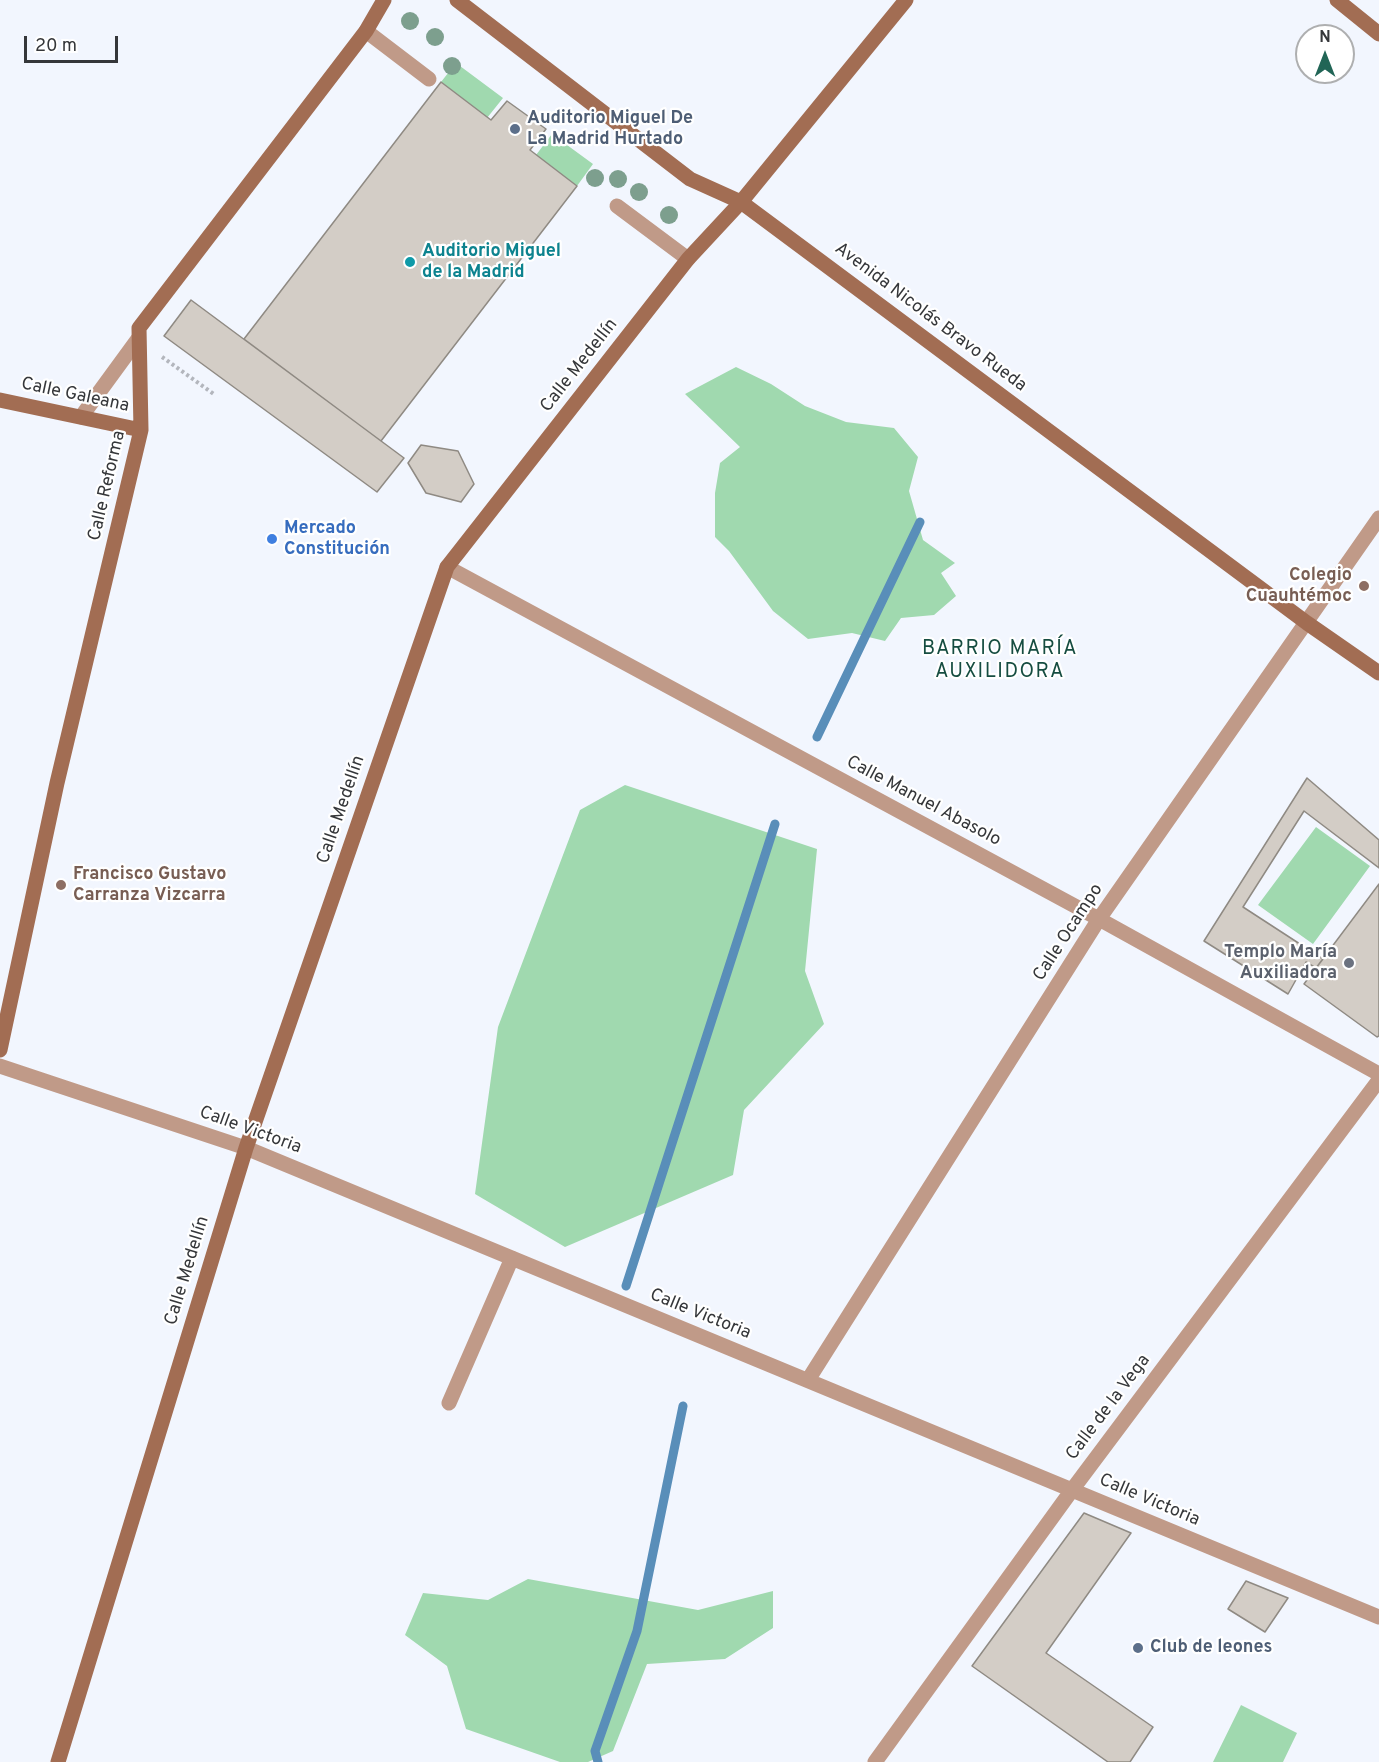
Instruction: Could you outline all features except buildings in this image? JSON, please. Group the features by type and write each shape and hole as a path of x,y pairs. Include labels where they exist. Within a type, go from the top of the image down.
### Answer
{"street":[{"name":"Calle Reforma","path":"0,1050 57,783 141,430 139,328 366,31 384,0"},
{"name":"Avenida Nicolás Bravo Rueda","path":"457,0 690,179 741,202 1307,623 1379,673"},
{"name":"Calle Medellín","path":"58,1762 246,1148 447,567 688,259 741,202 906,0"},
{"path":"1337,0 1379,33"},
{"path":"366,31 429,79"},
{"path":"617,206 688,259"},
{"path":"81,417 138,339"},
{"name":"Calle Galeana","path":"0,400 141,430"},
{"name":"Calle Ocampo","path":"808,1380 1099,919 1379,518"},
{"name":"Calle Manuel Abasolo","path":"447,567 1099,919 1379,1074"},
{"name":"Calle Victoria","path":"0,1066 246,1148 1379,1617"},
{"name":"Calle de la Vega","path":"875,1762 1072,1490 1379,1080"},
{"path":"449,1403 512,1258"}],"path":[{"path":"138,339 215,395"}],"green space":[{"path":"456,63 503,98 487,118 441,82"},
{"path":"552,134 593,164 577,186 536,155"},
{"path":"736,367 771,384 805,406 846,422 894,428 918,457 909,491 923,540 955,563 941,573 956,596 934,615 901,618 885,641 852,633 808,639 773,611 729,551 715,537 715,493 720,463 740,447 685,394"},
{"path":"625,785 817,849 805,971 824,1024 744,1110 733,1175 565,1247 475,1194 498,1027 580,810"},
{"path":"1316,827 1370,866 1313,944 1258,905"},
{"path":"528,1579 698,1610 773,1591 773,1628 725,1659 647,1664 613,1751 588,1762 560,1762 466,1729 447,1666 405,1635 423,1593 488,1600"},
{"path":"1241,1705 1297,1733 1283,1762 1213,1762"}],"waterway":[{"path":"817,737 920,522"},
{"path":"626,1286 775,824"},
{"path":"598,1762 595,1751 637,1631 683,1406"}],"place":[{"name":"Auditorio Miguel De La Madrid Hurtado","path":"515,129"},
{"name":"Auditorio Miguel de la Madrid","path":"410,262"},
{"name":"Mercado Constitución","path":"272,539"},
{"name":"Colegio Cuauhtémoc","path":"1364,586"},
{"name":"Francisco Gustavo Carranza Vizcarra","path":"61,885"},
{"name":"Templo María Auxiliadora","path":"1349,963"},
{"name":"Club de leones","path":"1138,1648"}],"district":[{"name":"BARRIO MARÍA AUXILIDORA","path":"1000,662"}]}
